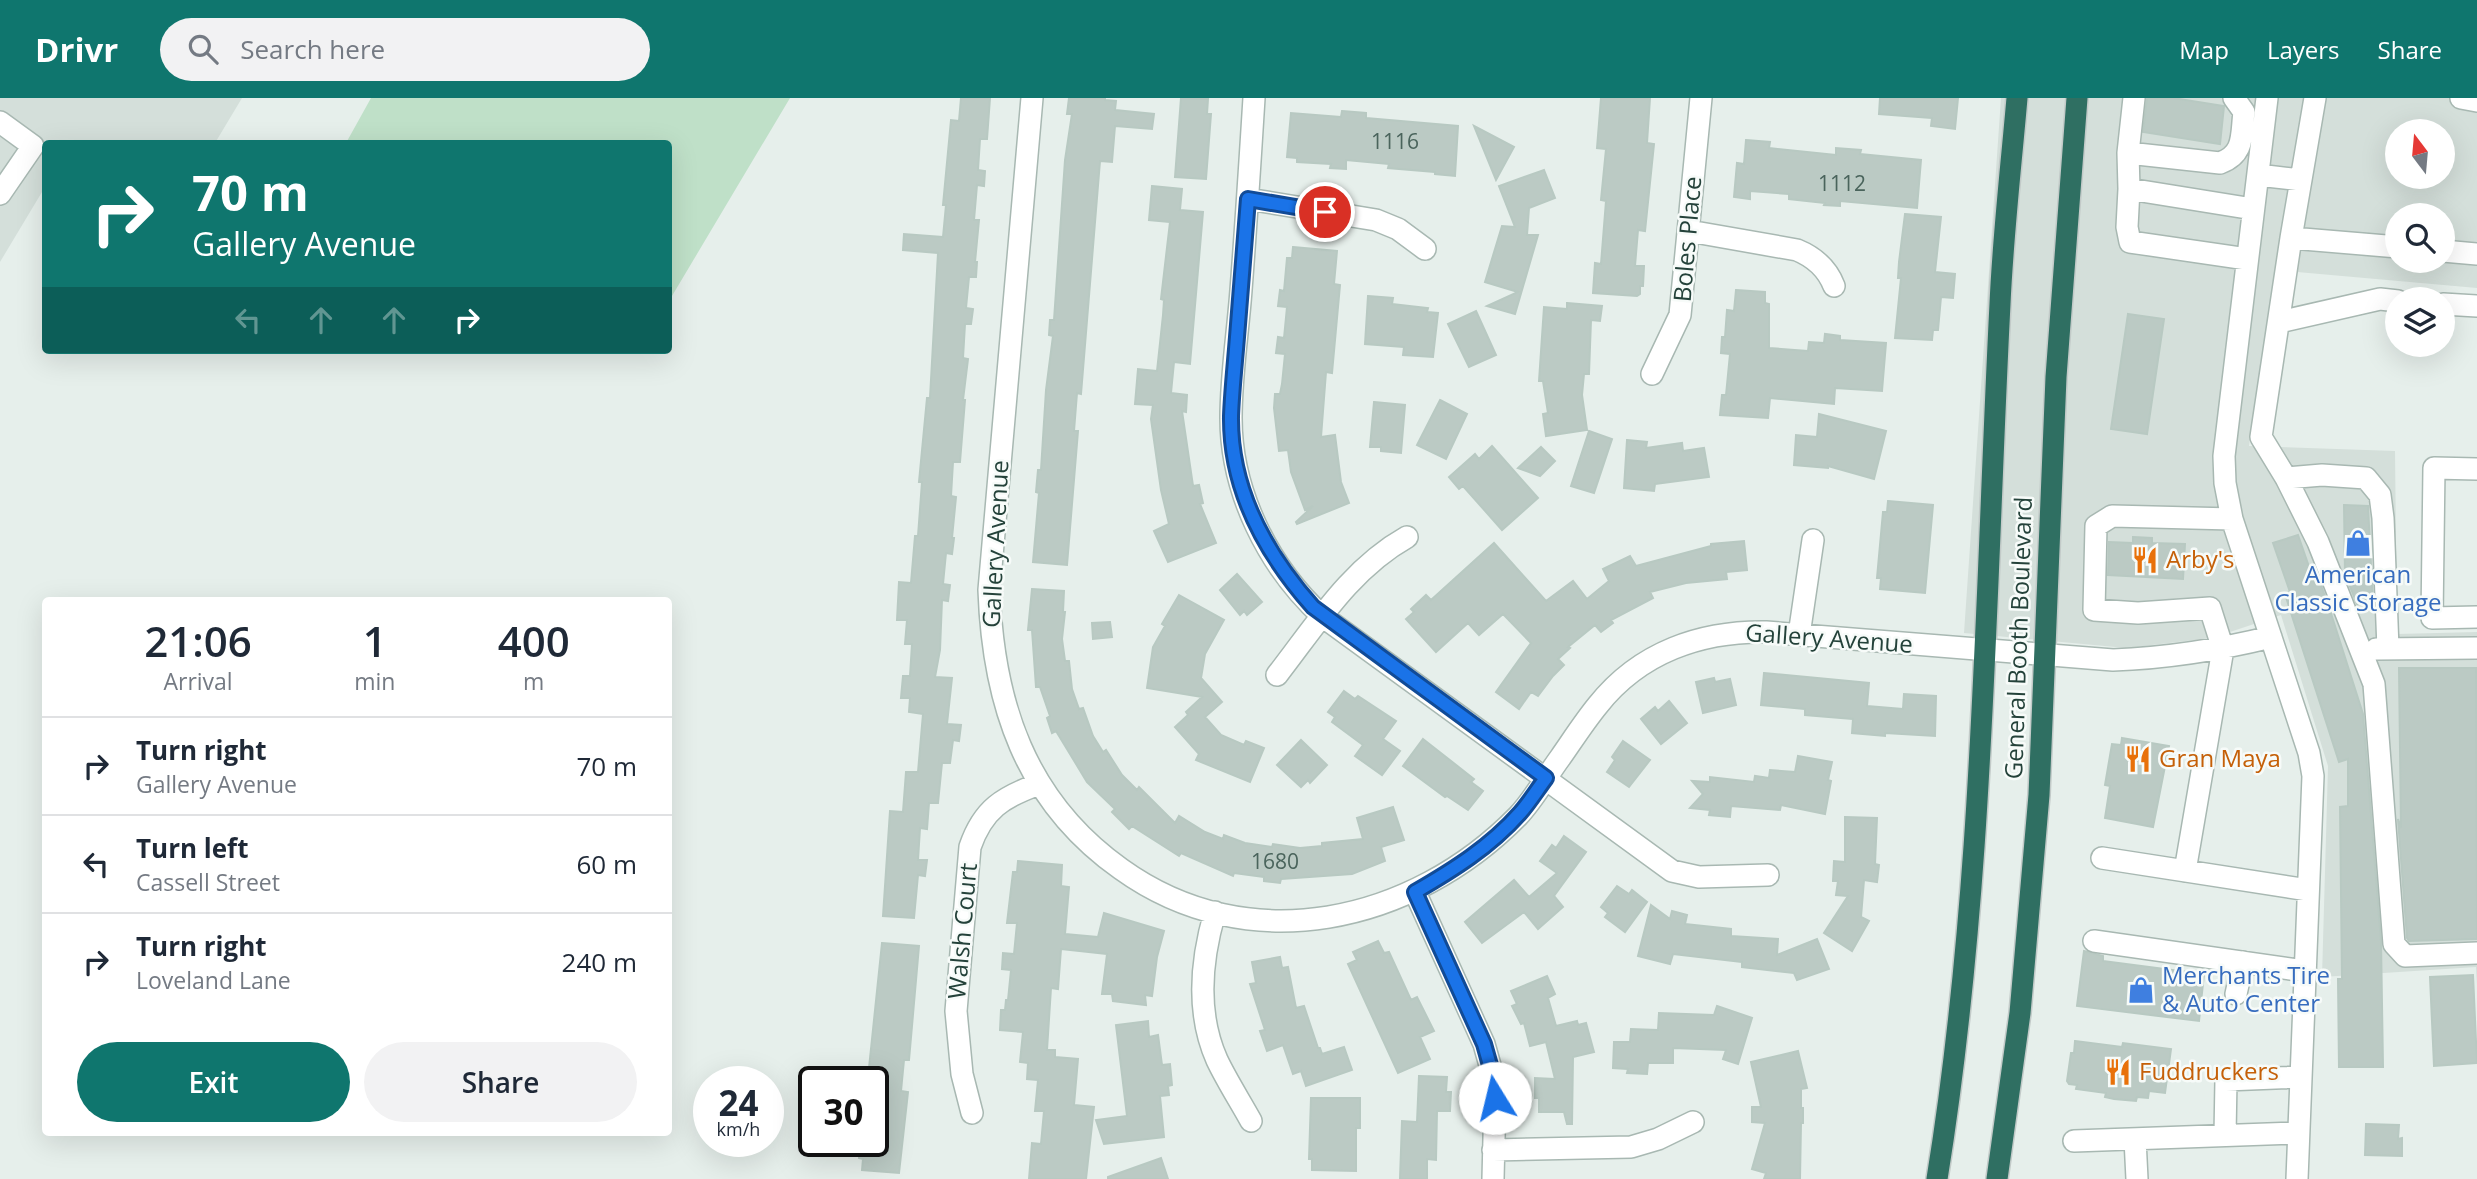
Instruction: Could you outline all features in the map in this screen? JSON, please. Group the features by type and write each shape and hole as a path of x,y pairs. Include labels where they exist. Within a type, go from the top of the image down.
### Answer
{"highway":[{"name":"General Booth Boulevard","path":"1937,1179 1950,1097 1974,856 2000,303 2017,98"},
{"name":"General Booth Boulevard","path":"1997,1179 2020,1013 2039,795 2056,377 2077,98"}],"street":[{"name":"Gallery Avenue","path":"1032,98 989,590 990,633 997,675 1016,737 1039,784 1062,816 1105,858 1161,892 1215,912 1291,921 1365,911 1415,892 1452,871 1485,847 1520,813 1599,704 1620,681 1644,663 1676,646 1700,638 1736,632 1799,635 2126,659 2163,658 2223,649 2271,637"},
{"path":"1254,98 1231,418 1236,465 1248,508 1267,547 1290,582 1322,616 1672,871 1688,877 1768,875"},
{"name":"Boles Place","path":"1652,374 1680,315 1700,98"},
{"path":"2134,98 2128,153 2127,227 2130,242 2247,259"},
{"path":"2128,153 2220,163 2232,158 2239,148 2244,112 2234,98"},
{"path":"2267,98 2224,456 2226,493 2232,519 2309,753 2313,776 2297,1179"},
{"path":"2315,98 2261,438 2286,478 2318,542 2374,684 2394,944 2405,956 2477,953"},
{"path":"2461,98 2477,100"},
{"path":"0,122 33,146 0,194"},
{"path":"2258,175 2301,180"},
{"path":"2129,189 2253,209"},
{"path":"1248,199 1376,220 1398,229 1425,249"},
{"path":"1689,231 1797,250 1809,255 1822,266 1834,286"},
{"path":"2291,238 2385,246"},
{"path":"2455,252 2477,254"},
{"path":"2278,322 2385,299"},
{"path":"2455,305 2477,306"},
{"path":"2477,469 2434,468 2432,618 2477,617"},
{"path":"2286,478 2322,475 2366,478 2380,495 2388,649"},
{"path":"2185,871 2223,649 2210,607 2138,613 2094,610 2096,526 2112,516 2232,519"},
{"path":"1278,675 1351,580 1374,558 1407,537"},
{"path":"1799,635 1813,540"},
{"path":"2360,648 2477,648"},
{"name":"Walsh Court","path":"972,1112 962,1074 956,1011 970,847 975,832 997,804 1013,793 1039,784"},
{"path":"2102,858 2308,890"},
{"path":"1415,892 1484,1044 1493,1076 1493,1179"},
{"path":"1215,912 1206,942 1202,979 1204,1011 1217,1059 1251,1121"},
{"path":"2094,941 2304,971"},
{"path":"2236,993 2243,962"},
{"path":"2225,1135 2227,1080 2300,1077"},
{"path":"1493,1150 1631,1147 1658,1139 1693,1122"},
{"path":"2074,1141 2298,1133"},
{"path":"2135,1139 2137,1179"}],"shaded area":[{"path":"0,98 242,98 217,140 42,140 42,192 0,262"},
{"path":"2001,98 2477,98 2477,288 2275,270 2249,446 2395,451 2397,634 2477,632 2477,985 2476,967 2322,977 2328,766 2281,615 2212,638 2126,648 1964,633"}],"green space":[{"path":"371,98 790,98 672,296 672,140 348,140"}],"building":[{"path":"961,98 990,98 987,139 980,139 978,170 985,171 984,186 977,185 974,220 979,220 976,277 969,277 966,308 973,309 971,324 965,324 963,358 968,359 960,462 953,462 951,496 956,497 954,538 952,554 946,553 943,584 950,585 948,601 942,600 940,650 935,677 952,678 947,724 961,725 959,741 953,740 950,763 942,763 938,803 929,803 927,829 920,828 918,860 927,860 925,876 918,875 914,918 883,916 890,811 903,812 906,772 918,772 923,714 909,712 910,698 901,698 903,676 910,676 912,644 905,644 907,620 897,620 899,582 911,583 915,536 918,536 922,482 919,482 927,398 930,398 938,253 903,250 904,234 943,237 946,205 943,205 951,120 959,121"},
{"path":"1069,98 1105,98 1116,101 1115,110 1154,114 1152,129 1115,126 1112,162 1100,161 1081,394 1077,393 1074,431 1078,431 1067,565 1033,562 1039,493 1036,492 1038,470 1041,470 1046,390 1053,336 1049,335 1050,320 1054,320 1065,160 1072,114 1067,114"},
{"path":"1181,98 1208,99 1207,114 1211,114 1206,179 1175,177"},
{"path":"1601,98 1650,98 1647,143 1654,144 1645,231 1638,230 1635,266 1644,266 1643,286 1640,286 1640,294 1637,296 1593,293 1595,263 1601,264 1606,201 1601,200 1606,149 1597,148"},
{"path":"1880,98 1958,98 1955,129 1931,126 1932,118 1879,114"},
{"path":"2147,98 2173,98 2224,106 2220,144 2143,132"},
{"path":"1342,111 1366,113 1366,118 1458,126 1455,176 1388,168 1389,164 1346,160 1346,169 1330,168 1331,164 1297,162 1297,158 1287,157 1291,113 1341,117"},
{"path":"1474,126 1514,147 1496,180"},
{"path":"1746,140 1770,142 1769,148 1836,155 1836,148 1861,150 1860,154 1921,160 1917,208 1840,201 1840,206 1824,205 1825,203 1789,199 1789,194 1750,191 1750,199 1734,197 1737,163 1744,164"},
{"path":"1544,170 1555,198 1529,208 1527,235 1538,235 1515,314 1487,306 1518,292 1485,282 1502,226 1515,227 1499,186"},
{"path":"1152,186 1182,189 1180,210 1203,212 1190,364 1174,362 1171,393 1187,395 1186,412 1182,411 1193,486 1199,485 1203,503 1200,504 1216,543 1168,562 1154,531 1169,524 1161,490 1151,419 1153,405 1135,404 1138,369 1157,371 1163,315 1164,300 1161,299 1170,222 1149,220"},
{"path":"1905,214 1941,217 1935,272 1955,274 1953,298 1941,297 1938,330 1933,330 1932,340 1895,338 1901,278 1898,278 1899,262"},
{"path":"1293,247 1337,251 1334,284 1340,285 1332,373 1326,372 1321,437 1335,435 1341,482 1349,503 1297,524 1313,506 1305,510 1291,472 1288,450 1279,451 1274,408 1275,394 1280,394 1285,354 1276,353 1278,337 1284,338 1287,307 1278,306 1280,290 1284,291 1287,258 1292,258"},
{"path":"1736,290 1765,292 1765,303 1769,304 1769,348 1808,351 1809,342 1824,343 1825,334 1840,336 1840,340 1886,343 1882,391 1835,388 1834,404 1770,398 1768,418 1720,415 1722,395 1726,395 1730,354 1721,353 1722,337 1725,337 1727,310 1734,311"},
{"path":"1368,296 1393,298 1392,304 1428,308 1427,312 1438,313 1433,357 1403,355 1404,347 1365,344"},
{"path":"1567,303 1602,306 1600,321 1591,320 1589,374 1584,374 1582,395 1587,430 1546,436 1543,414 1548,413 1543,381 1539,381 1544,307 1567,309"},
{"path":"1476,311 1496,355 1469,367 1448,324"},
{"path":"2128,314 2164,319 2147,434 2111,429"},
{"path":"1440,400 1467,414 1446,459 1417,445"},
{"path":"1374,402 1405,405 1401,453 1370,447"},
{"path":"1819,414 1886,431 1874,479 1828,466 1794,465 1796,435 1817,437"},
{"path":"1589,431 1612,439 1594,493 1571,486"},
{"path":"1627,440 1647,442 1646,448 1682,443 1683,451 1704,448 1709,477 1655,484 1654,491 1624,488"},
{"path":"1492,446 1538,498 1502,530 1463,486 1459,489 1449,477 1475,454 1479,459"},
{"path":"1541,447 1555,461 1540,476 1518,468"},
{"path":"1888,501 1933,505 1925,593 1880,589 1881,578 1877,578 1883,512 1887,512"},
{"path":"2344,505 2368,506 2373,604 2357,604 2345,574"},
{"path":"2298,535 2315,584 2320,583 2328,604 2363,714 2381,941 2383,1067 2339,1067 2338,979 2342,979 2340,807 2348,806 2348,759 2339,762 2285,594 2290,592 2273,543"},
{"name":"Arby's","path":"2133,537 2152,538 2152,543 2185,544 2183,579 2108,575 2109,542 2133,543"},
{"path":"1744,541 1747,570 1726,572 1727,579 1686,583 1650,592 1653,598 1611,620 1613,623 1601,632 1595,625 1558,659 1564,665 1538,696 1531,692 1519,709 1496,692 1531,643 1503,614 1479,635 1468,623 1436,652 1406,619 1414,612 1411,609 1426,595 1431,600 1494,543 1546,601 1573,581 1587,599 1609,581 1603,569 1630,556 1636,566 1711,544"},
{"path":"1237,574 1262,602 1247,615 1244,611 1240,615 1220,590"},
{"path":"1032,589 1064,591 1062,639 1065,661 1069,661 1072,689 1079,709 1083,708 1093,736 1122,775 1137,790 1139,787 1175,823 1179,816 1205,832 1223,839 1224,835 1245,843 1300,848 1363,839 1357,818 1393,807 1404,840 1381,847 1385,861 1352,874 1281,879 1280,883 1264,881 1264,877 1234,873 1233,876 1181,853 1179,856 1132,826 1129,829 1112,812 1115,809 1087,782 1056,731 1052,733 1047,718 1050,716 1040,687 1036,687 1032,630 1028,630"},
{"path":"1179,595 1224,620 1205,654 1201,678 1222,702 1205,717 1221,735 1244,745 1246,741 1264,748 1250,782 1196,760 1199,754 1175,727 1202,697 1147,688 1153,647 1165,626 1162,624"},
{"path":"1110,622 1112,637 1093,639 1092,623"},
{"path":"2399,668 2476,668 2477,939 2409,941 2407,938 2398,819 2401,828"},
{"path":"1764,673 1869,683 1867,706 1903,709 1904,694 1936,696 1935,736 1852,733 1853,719 1805,715 1805,709 1761,705"},
{"path":"1714,678 1715,682 1730,679 1736,705 1703,713 1696,682"},
{"path":"1344,691 1355,699 1358,696 1396,721 1383,739 1400,751 1382,775 1355,756 1363,745 1332,722 1335,717 1328,712"},
{"path":"1669,701 1687,723 1661,744 1641,719 1655,707 1658,711"},
{"path":"2122,738 2169,746 2153,827 2105,818 2110,786 2105,785 2112,744 2121,745"},
{"path":"1423,739 1474,779 1471,782 1483,791 1468,810 1445,797 1403,766"},
{"path":"1301,740 1327,765 1310,783 1308,780 1301,787 1277,765"},
{"path":"1623,741 1650,760 1629,787 1607,772 1615,760 1612,757"},
{"path":"1798,756 1832,762 1825,814 1781,805 1780,810 1731,806 1730,817 1709,815 1710,810 1690,808 1703,794 1692,781 1710,782 1710,777 1754,782 1755,776 1769,778 1770,770 1795,772"},
{"path":"1845,817 1877,818 1877,882 1864,880 1861,917 1869,921 1852,951 1824,933 1848,896 1836,895 1838,881 1833,881 1834,861 1845,862"},
{"path":"1564,836 1586,852 1554,896 1563,907 1538,929 1524,912 1482,943 1465,922 1514,880 1529,897 1557,873 1540,861 1552,845 1556,848"},
{"path":"1018,861 1062,865 1061,886 1069,887 1065,934 1098,937 1104,913 1164,931 1157,957 1152,996 1145,995 1146,1005 1113,1001 1112,994 1102,994 1107,954 1061,949 1058,989 1051,988 1047,1050 1055,1050 1055,1057 1078,1059 1074,1105 1094,1107 1086,1179 1029,1179 1032,1143 1041,1144 1044,1111 1035,1111 1038,1080 1027,1079 1028,1063 1020,1062 1023,1032 1000,1030 1001,1010 1005,1010 1008,1000 1011,970 1002,969 1003,953 1014,954 1017,923 1007,923 1013,872 1017,872"},
{"path":"1617,886 1629,894 1632,890 1647,902 1625,932 1605,917 1608,913 1601,907"},
{"path":"1651,905 1670,919 1672,911 1687,915 1685,924 1731,929 1731,936 1778,939 1777,955 1817,939 1829,969 1797,980 1794,973 1742,967 1742,962 1673,954 1670,964 1638,956"},
{"path":"1378,941 1384,953 1389,952 1411,1000 1417,997 1434,1031 1420,1037 1430,1059 1398,1073 1348,964 1357,960 1353,952"},
{"path":"882,943 919,946 909,1060 904,1060 901,1091 908,1092 899,1173 862,1170 863,1159 859,1157 889,1157 889,1066 869,1066"},
{"name":"Merchants Tire & Auto Center","path":"2084,951 2103,956 2103,961 2204,974 2199,1021 2077,1006"},
{"path":"1280,957 1282,968 1288,967 1296,1008 1304,1006 1318,1048 1322,1054 1344,1047 1352,1070 1306,1086 1301,1071 1293,1074 1283,1045 1267,1051 1260,1031 1265,1030 1250,984 1256,983 1252,962"},
{"path":"2473,975 2477,1063 2434,1066 2430,977"},
{"path":"1547,976 1555,994 1548,998 1556,1026 1577,1021 1578,1025 1586,1023 1594,1052 1573,1057 1572,1124 1567,1124 1564,1112 1539,1112 1539,1098 1535,1098 1535,1078 1555,1079 1546,1042 1530,1046 1524,1023 1521,1024 1512,1006 1517,1004 1511,991"},
{"path":"1717,1006 1752,1018 1738,1064 1723,1059 1726,1050 1673,1048 1673,1063 1648,1063 1647,1074 1627,1073 1628,1069 1613,1068 1614,1042 1630,1042 1631,1029 1658,1030 1659,1013 1714,1015"},
{"path":"1148,1021 1149,1037 1158,1035 1162,1065 1170,1064 1172,1085 1168,1086 1169,1095 1160,1096 1164,1137 1104,1144 1096,1120 1127,1116 1116,1025"},
{"name":"Fuddruckers","path":"2075,1041 2171,1049 2165,1093 2149,1091 2148,1098 2137,1097 2136,1101 2114,1099 2105,1097 2106,1093 2076,1089 2077,1085 2067,1081"},
{"path":"1798,1051 1807,1088 1801,1089 1803,1123 1800,1179 1764,1179 1766,1173 1752,1169 1765,1123 1752,1122 1752,1107 1761,1107 1751,1062"},
{"path":"1419,1076 1447,1077 1446,1092 1451,1092 1450,1111 1437,1111 1436,1160 1427,1159 1427,1179 1400,1179 1402,1121 1417,1122"},
{"path":"1311,1098 1360,1098 1360,1128 1356,1128 1356,1171 1312,1170 1312,1159 1309,1159"},
{"path":"2366,1124 2399,1125 2398,1139 2402,1138 2402,1156 2365,1155"},
{"path":"1161,1158 1168,1179 1108,1179 1108,1177"}],"place":[{"name":"American Classic Storage","path":"2358,543"},
{"name":"Arby's","path":"2145,560"},
{"name":"Gran Maya","path":"2138,759"},
{"name":"Merchants Tire & Auto Center","path":"2141,990"},
{"name":"Fuddruckers","path":"2118,1072"}],"route":[{"path":"1325,212 1248,199 1231,418 1238,474 1248,508 1267,547 1290,582 1322,616 1546,778 1520,813 1485,847 1452,871 1415,892 1484,1044 1493,1076 1495,1098"}]}
